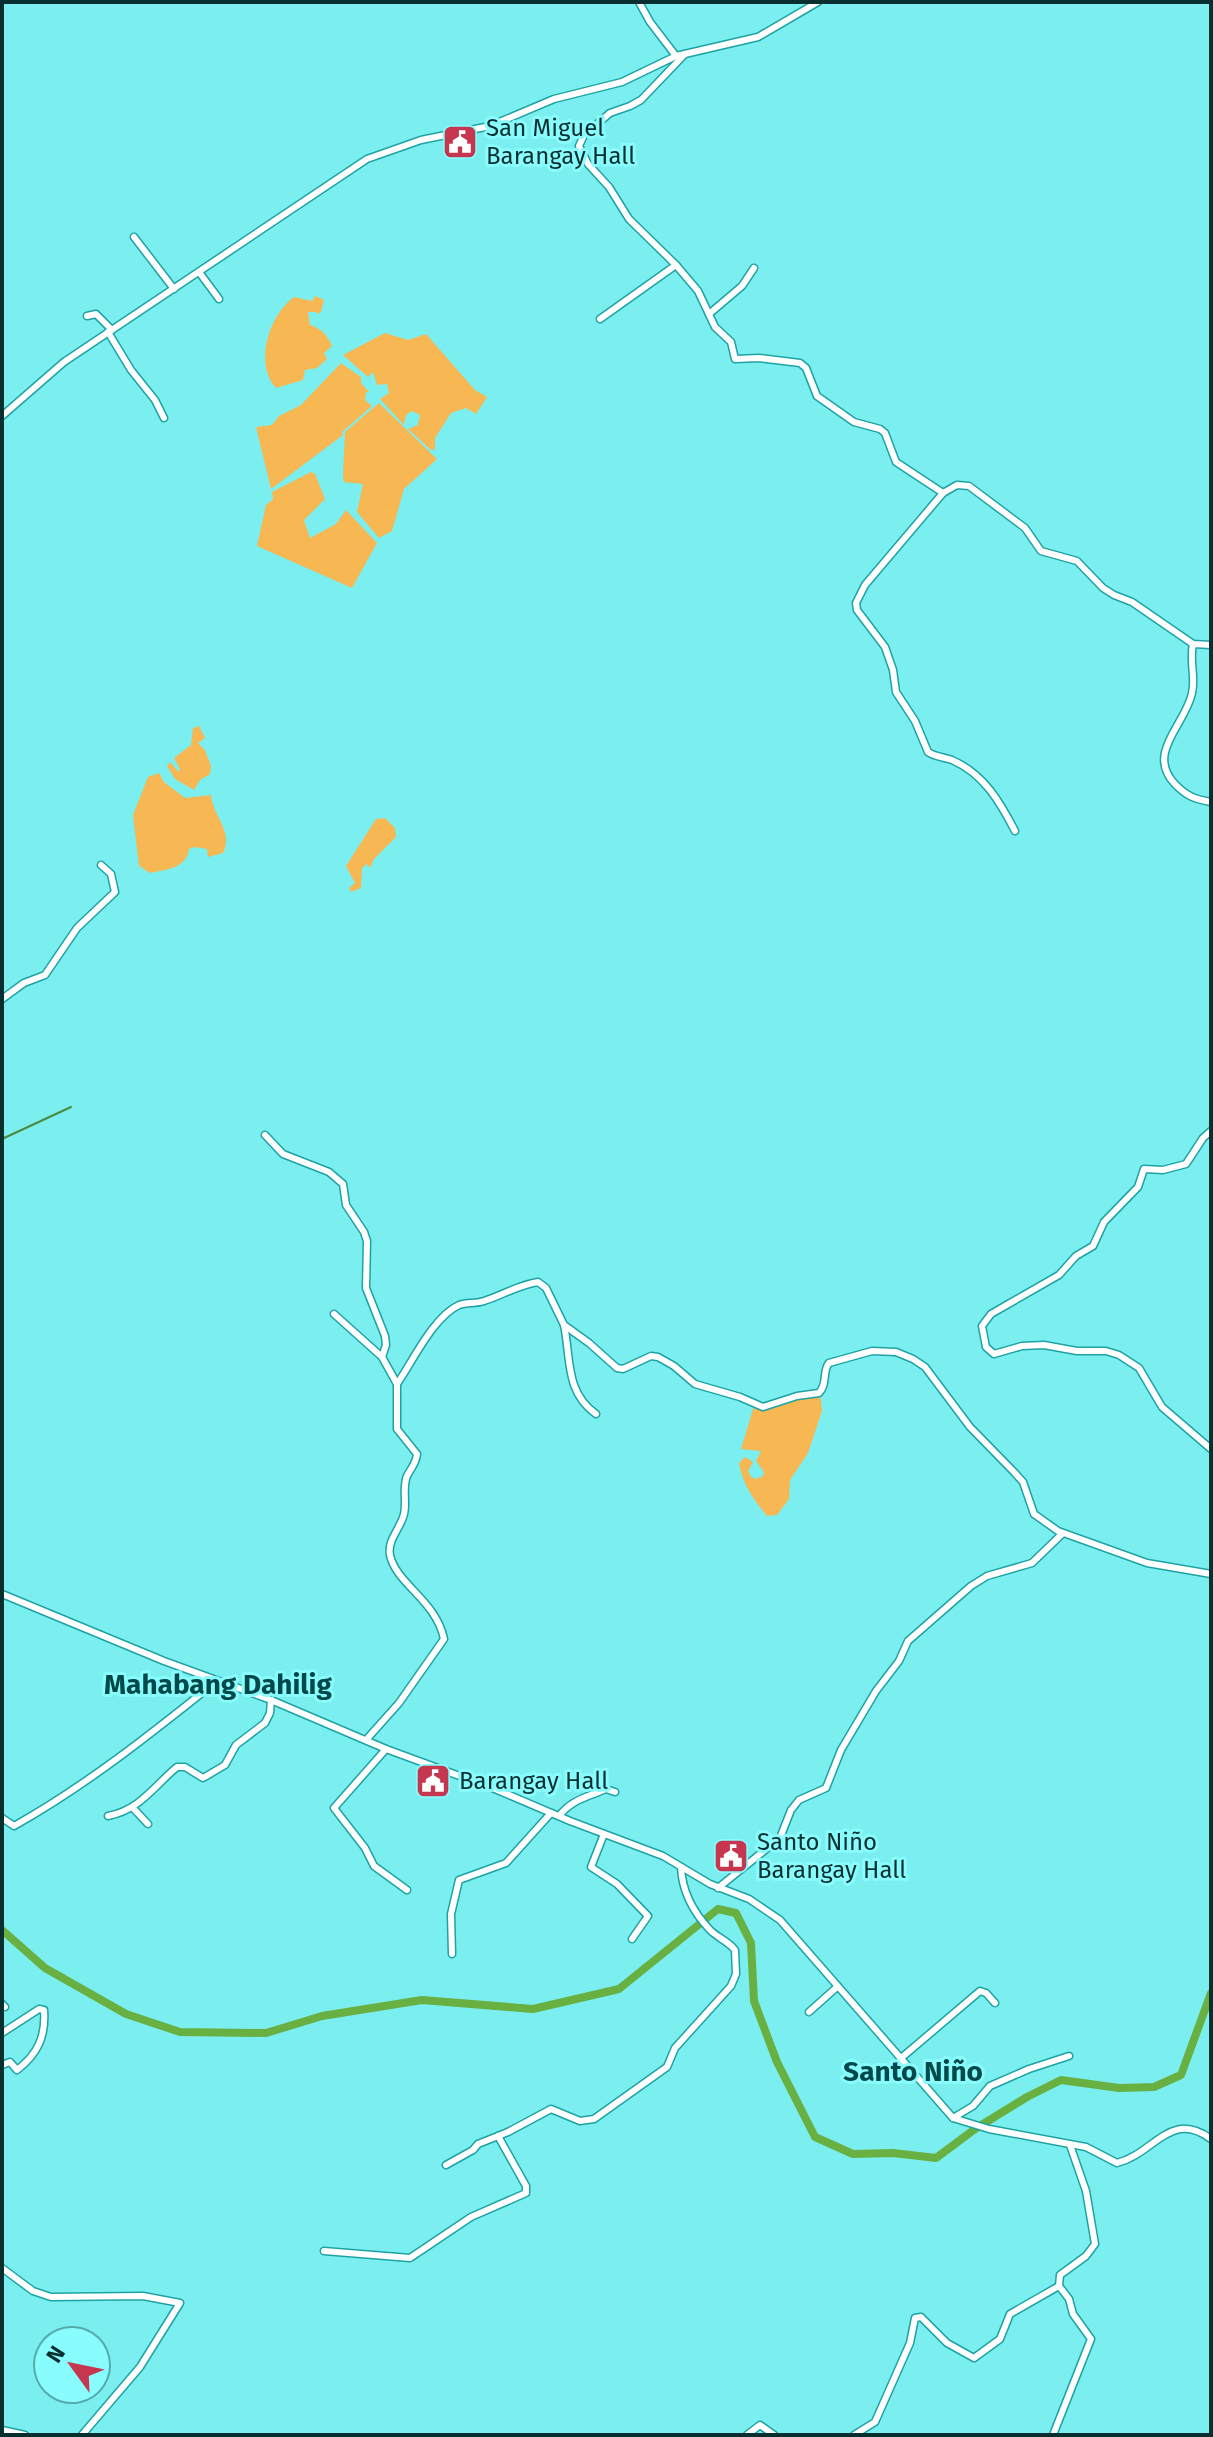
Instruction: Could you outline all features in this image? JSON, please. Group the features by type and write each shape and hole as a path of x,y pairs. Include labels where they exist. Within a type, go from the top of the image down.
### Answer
{"street":[{"path":"639,2 676,56"},
{"path":"2,416 64,362 367,159 421,140 490,126 554,99 622,82 676,56 758,37 818,2"},
{"path":"685,54 641,100 610,113 584,135 579,146 588,164 609,187 629,219 698,291 715,327 731,342 735,359 759,358 805,366 817,396 854,422 880,429 885,433 896,462 943,493"},
{"path":"134,237 174,289"},
{"path":"600,319 676,265"},
{"path":"709,314 742,286 754,268"},
{"path":"199,272 219,299"},
{"path":"87,316 96,314 110,331 131,370 155,400 164,418"},
{"path":"1015,831 1004,807 980,778 950,759 928,752 915,721 896,692 885,647 857,610 856,603 865,585 943,493 963,485 978,492 1025,528 1041,551 1077,561 1103,588 1132,602 1193,644 1211,645"},
{"path":"1193,644 1190,662 1192,694 1167,743 1164,763 1170,779 1187,795 1195,800 1211,802"},
{"path":"2,999 24,983 45,975 77,928 115,892 111,874 101,865"},
{"path":"1211,1131 1186,1164 1167,1170 1144,1169 1137,1189 1104,1222 1093,1246 1076,1256 1059,1275 991,1314 982,1326 986,1347 994,1354 1022,1346 1044,1345 1077,1351 1106,1351 1127,1360 1139,1368 1162,1407 1211,1449"},
{"path":"265,1135 283,1154 329,1172 343,1184 346,1205 367,1241 364,1280 385,1336 382,1357"},
{"path":"397,1384 436,1326 452,1309 538,1282 546,1288 564,1325 575,1390 581,1402 596,1414"},
{"path":"334,1314 382,1357 397,1384 397,1429 417,1454 405,1487 404,1514 389,1551 396,1568 436,1615 444,1639 399,1703 366,1740"},
{"path":"564,1325 617,1368 623,1369 651,1356 658,1357 695,1384 763,1407 797,1396 819,1393 824,1386 829,1363 872,1351 896,1352 925,1367 970,1427 1023,1482 1034,1514 1062,1534 1147,1563 1211,1574"},
{"path":"718,1888 780,1838 791,1810 799,1800 826,1788 841,1750 876,1691 899,1661 908,1641 971,1586 987,1576 1032,1563 1062,1534"},
{"path":"2,1594 386,1749 663,1856 718,1888 749,1899 780,1920 955,2119 989,2129 1086,2147 1117,2163 1136,2155 1172,2131 1187,2128 1211,2139"},
{"path":"2,1818 14,1826 36,1814 146,1739 217,1681"},
{"path":"108,1816 133,1808 177,1767 185,1767 203,1778 221,1769 236,1745 265,1723 271,1700"},
{"path":"386,1749 334,1808 365,1848 374,1866 407,1890"},
{"path":"452,1954 451,1914 459,1880 506,1863 555,1814 575,1799 592,1797 606,1789 615,1792"},
{"path":"133,1808 148,1824"},
{"path":"604,1834 591,1867 617,1884 648,1916 632,1939"},
{"path":"446,2165 478,2144 551,2109 580,2121 594,2119 667,2067 675,2048 735,1979 735,1950 709,1929 699,1916 685,1893 681,1867"},
{"path":"809,2012 837,1987"},
{"path":"900,2059 980,1991 995,2003"},
{"path":"2,2033 39,2009 44,2010 44,2035 34,2053 16,2071 10,2062 2,2065"},
{"path":"955,2119 973,2106 990,2086 1069,2056"},
{"path":"324,2251 410,2258 471,2217 526,2193 526,2186 498,2136"},
{"path":"1053,2435 1091,2339 1073,2314 1069,2299 1059,2286 1060,2275 1086,2256 1095,2244 1086,2191 1070,2145"},
{"path":"2,2268 33,2291 51,2297 143,2296 180,2303 140,2367 82,2435"},
{"path":"854,2435 875,2422 910,2343 915,2318 921,2317 947,2343 974,2358 1000,2339 1010,2314 1059,2286"},
{"path":"747,2435 760,2425 774,2435"},
{"path":"2,2430 25,2435"}],"shaded area":[{"path":"315,296 324,300 321,312 308,312 310,325 321,330 332,346 324,353 327,359 317,368 305,370 303,380 276,388 269,378 265,353 272,327 285,305 294,297 312,301"},
{"path":"385,333 408,340 426,334 475,390 487,397 476,414 466,408 451,413 435,438 435,449 431,450 408,429 418,425 420,415 412,411 406,415 404,425 380,399 389,393 387,384 377,385 373,372 368,377 343,355"},
{"path":"341,363 361,377 361,383 369,392 366,392 365,400 372,406 342,432 343,435 271,489 256,427 272,425 279,416 301,405"},
{"path":"379,403 437,459 404,489 392,531 379,538 357,512 363,484 344,482 343,476 345,432"},
{"path":"311,472 315,474 325,499 304,520 310,538 336,524 346,510 377,543 352,588 257,546 266,505 273,499 272,492"},
{"path":"199,726 205,738 198,743 205,750 211,766 210,774 200,780 194,790 175,779 167,766 170,762 179,772 174,758 191,745 193,728"},
{"path":"159,773 164,782 185,798 211,795 226,838 223,853 208,857 207,849 195,847 189,849 184,861 175,867 150,873 139,866 133,815 148,777"},
{"path":"385,818 395,828 396,837 374,859 370,868 367,864 362,868 361,888 351,892 349,888 355,883 346,866 376,819"},
{"path":"820,1394 822,1411 808,1453 790,1480 789,1499 777,1515 767,1516 749,1491 739,1463 745,1457 753,1462 748,1471 751,1477 756,1479 763,1476 764,1472 756,1461 761,1451 741,1449 754,1406 760,1408 785,1399"}],"waterway":[{"path":"2,1139 71,1107"},
{"path":"2,1930 45,1968 126,2014 180,2032 266,2033 322,2016 422,2000 533,2009 619,1989 718,1909 736,1913 751,1943 754,2001 777,2062 815,2137 853,2154 893,2153 936,2158 975,2129 1061,2080 1119,2088 1154,2087 1181,2075 1211,1993"}],"place":[{"name":"San Miguel Barangay Hall","path":"460,142"},
{"name":"Barangay Hall","path":"433,1781"},
{"name":"Santo Niño Barangay Hall","path":"731,1856"}],"district":[{"name":"Mahabang Dahilig","path":"218,1684"},
{"name":"Santo Niño","path":"913,2071"}]}
